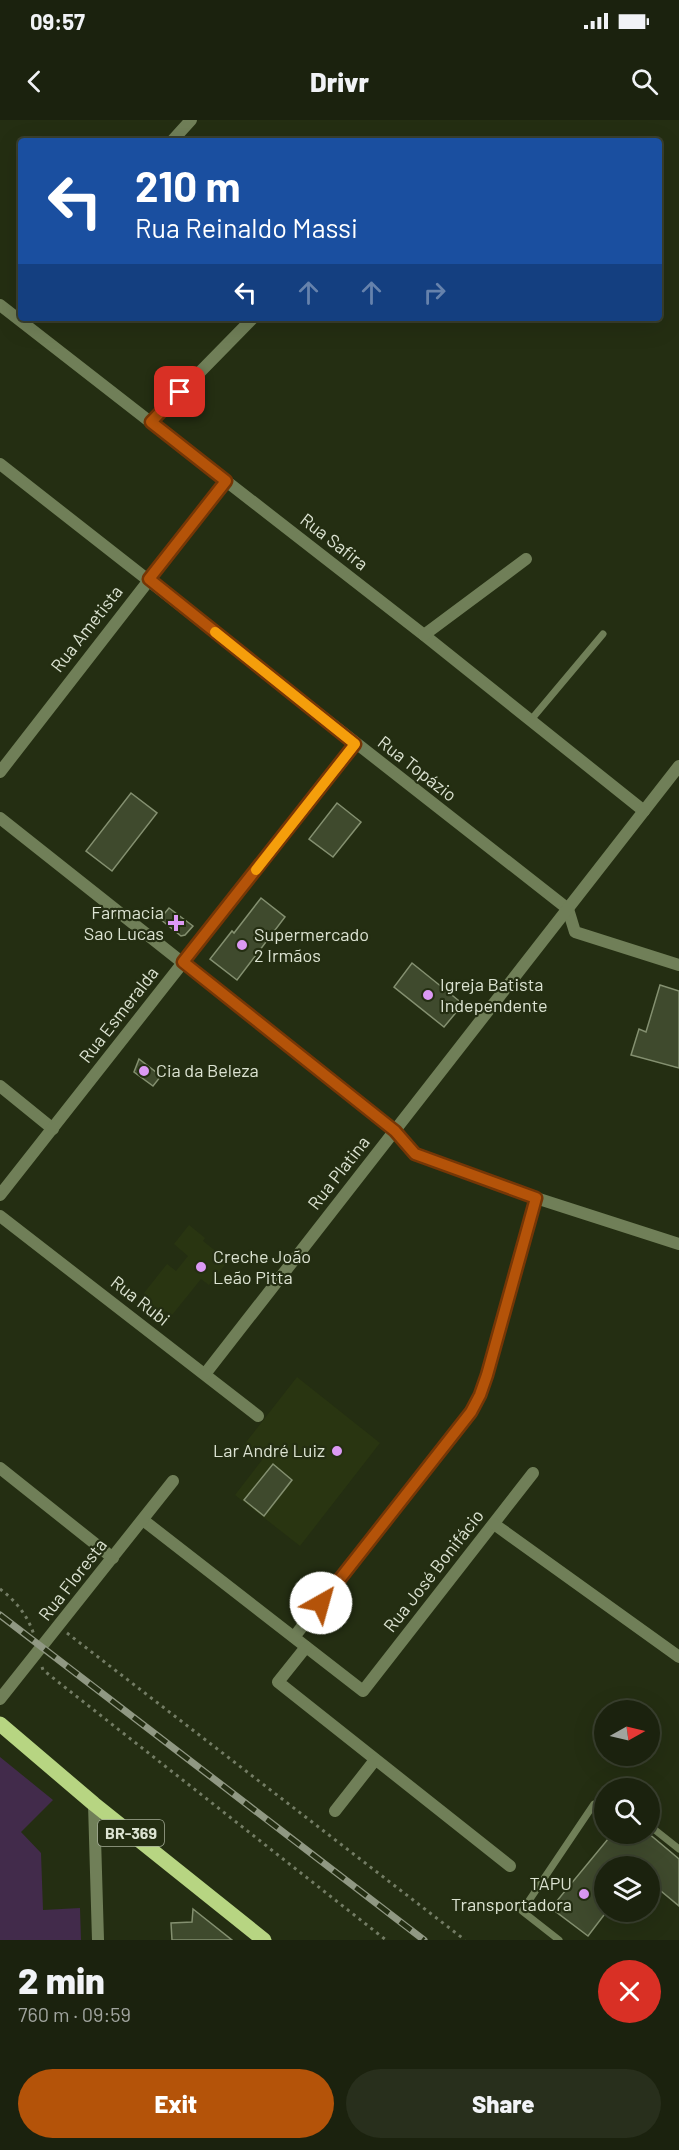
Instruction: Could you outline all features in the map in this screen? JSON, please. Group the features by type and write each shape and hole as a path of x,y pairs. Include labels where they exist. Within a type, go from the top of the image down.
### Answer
{"main road":[{"name":"BR-369","path":"0,1724 94,1804 264,1940"}],"street":[{"path":"175,138 191,120"},
{"name":"Rua Safira","path":"0,305 18,313"},
{"name":"Rua Safira","path":"28,321 151,422 644,811"},
{"path":"151,422 250,321"},
{"name":"Rua Topázio","path":"0,464 568,909"},
{"name":"Rua Ametista","path":"0,772 226,481"},
{"path":"423,635 526,559"},
{"name":"Rua Esmeralda","path":"0,1195 355,744"},
{"name":"Rua Platina","path":"205,1374 679,766"},
{"path":"0,818 395,1131 415,1154 536,1198 679,1244"},
{"path":"568,909 574,932"},
{"path":"555,926 679,965"},
{"path":"0,1086 53,1129"},
{"path":"294,1637 471,1412 487,1375 536,1198"},
{"name":"Rua Rubi","path":"0,1216 258,1416"},
{"path":"0,1468 113,1558"},
{"name":"Rua José Bonifácio","path":"306,1647 363,1691 533,1473"},
{"name":"Rua Floresta","path":"0,1699 172,1481"},
{"path":"143,1520 306,1647 278,1682 510,1866"},
{"path":"494,1524 679,1657"},
{"path":"335,1811 375,1760"},
{"path":"94,1804 98,1940"}],"lane":[{"path":"530,721 603,634"},
{"path":"559,1940 522,1911 594,1804"},
{"path":"660,1834 679,1849"}],"path":[{"path":"0,1589 22,1610 31,1625 43,1670 386,1940"},
{"path":"59,1626 465,1940"}],"shaded area":[{"name":"Creche João Leão Pitta","path":"189,1225 205,1238 203,1241 228,1261 209,1285 201,1279 172,1315 166,1311 163,1314 148,1303 151,1299 144,1293 167,1264 176,1271 188,1256 174,1244"},
{"path":"297,1377 380,1443 300,1546 235,1495 262,1460 243,1446"},
{"path":"0,1757 53,1800 21,1832 41,1853 43,1910 80,1908 81,1940 0,1940"}],"building":[{"path":"131,793 157,813 112,871 86,851"},
{"path":"337,803 361,822 333,857 309,839"},
{"name":"Supermercado 2 Irmãos","path":"261,898 285,917 237,980 210,959"},
{"name":"Farmacia Sao Lucas","path":"169,908 193,926 185,935 181,936 160,919"},
{"name":"Igreja Batista Independente","path":"412,963 463,1004 444,1027 394,987"},
{"path":"660,985 679,991 679,1068 631,1055 639,1029 646,1032"},
{"name":"Cia da Beleza","path":"139,1059 161,1076 153,1086 134,1072"},
{"path":"273,1464 292,1480 264,1516 244,1500"},
{"name":"TAPU Transportadora","path":"660,1843 679,1859 679,1906 660,1890 660,1856 594,1856 594,1922 599,1922 588,1936 551,1908 604,1844"},
{"path":"193,1909 232,1940 172,1940 171,1923 192,1922"}],"railway":[{"path":"0,1615 424,1940"}],"slow traffic":[{"path":"215,632 355,744 256,870"}],"place":[{"name":"Farmacia Sao Lucas","path":"176,923"},
{"name":"Supermercado 2 Irmãos","path":"242,945"},
{"name":"Igreja Batista Independente","path":"428,995"},
{"name":"Cia da Beleza","path":"144,1071"},
{"name":"Creche João Leão Pitta","path":"201,1267"},
{"name":"Lar André Luiz","path":"337,1451"},
{"name":"TAPU Transportadora","path":"584,1894"}],"route":[{"path":"180,392 151,422 226,481 149,579 355,744 183,962 395,1131 415,1154 536,1198 487,1375 471,1412 321,1603"}]}
